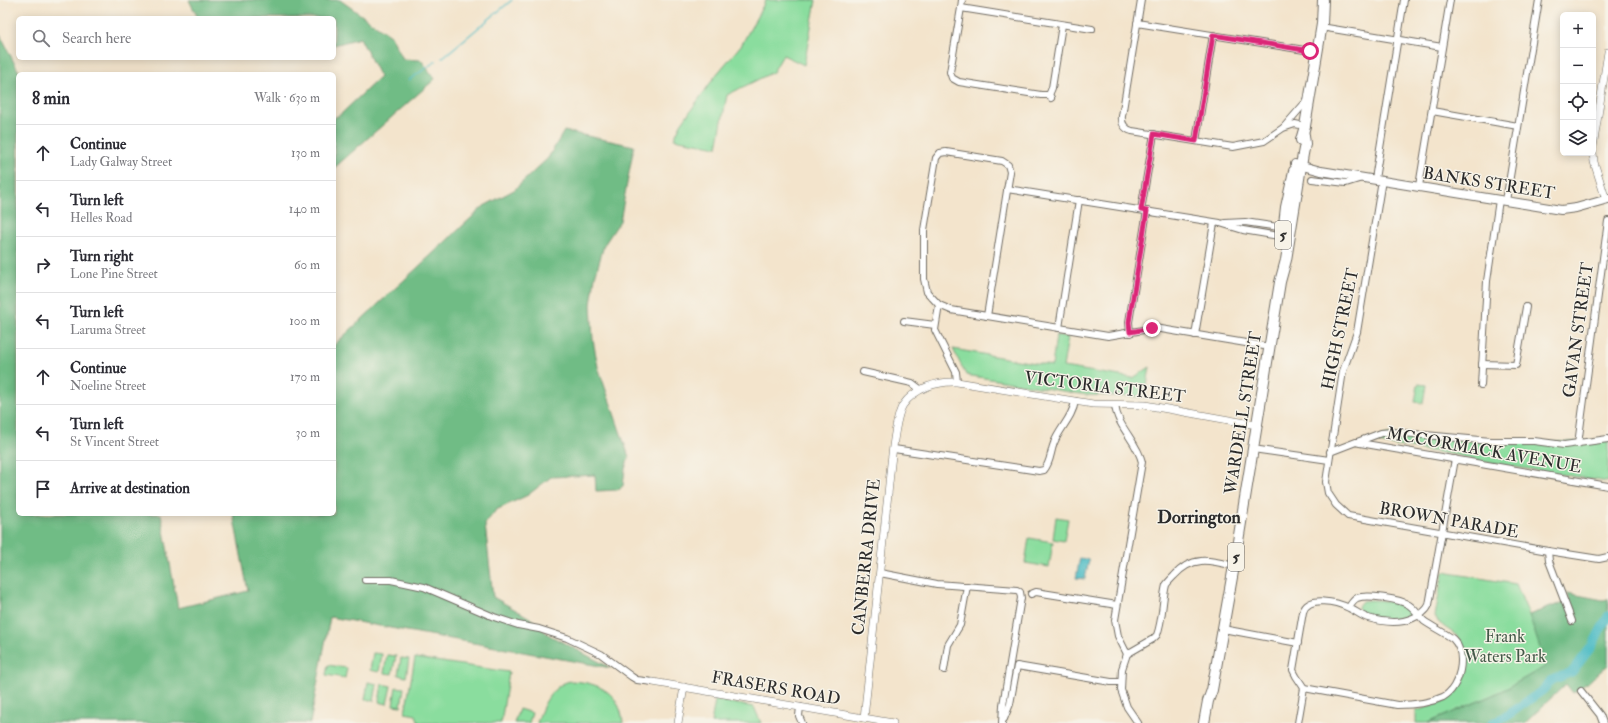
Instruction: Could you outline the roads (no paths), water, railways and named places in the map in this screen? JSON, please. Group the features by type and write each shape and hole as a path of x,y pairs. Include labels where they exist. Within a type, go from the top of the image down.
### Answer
{"highway":[{"name":"WARDELL STREET","path":"1211,723 1212,690 1270,347 1280,282 1280,260 1298,167 1305,144 1304,131 1321,26 1323,0"},
{"name":"WARDELL STREET","path":"1321,26 1330,0"},
{"name":"WARDELL STREET","path":"1204,723 1208,701 1212,690"}],"main road":[{"name":"BANKS STREET","path":"1298,167 1566,210 1607,202"}],"street":[{"path":"962,0 950,72 952,78 959,82 1050,97 1062,25"},
{"path":"1141,0 1122,114 1124,126 1130,130 1228,147 1239,146 1264,141 1283,128 1304,104 1310,100"},
{"name":"HIGH STREET","path":"1329,460 1343,371 1357,332 1404,0"},
{"path":"1419,186 1450,0"},
{"path":"1481,385 1487,281 1518,126 1539,0"},
{"path":"961,8 1092,29"},
{"path":"1137,23 1317,52"},
{"path":"1321,26 1442,47"},
{"path":"1196,141 1213,35"},
{"path":"1596,132 1605,87 1608,52"},
{"path":"1432,111 1518,126"},
{"path":"1283,128 1295,124 1304,131"},
{"path":"1130,332 1129,319 1154,134"},
{"path":"987,316 1010,170 1004,161 946,152 941,153 937,156 925,227 924,279 927,292 939,305 947,309 987,316 1108,336 1155,328 1270,347"},
{"path":"1593,156 1607,202"},
{"name":"BANKS STREET","path":"1312,179 1346,183 1364,178"},
{"path":"1007,188 1217,223 1241,229 1286,233"},
{"path":"1059,328 1079,200"},
{"name":"GAVAN STREET","path":"1578,444 1608,221"},
{"path":"1195,335 1217,223"},
{"path":"939,305 935,325 936,332 956,372 957,382"},
{"path":"1482,364 1516,365 1526,307"},
{"path":"904,321 935,325"},
{"path":"863,372 912,383 920,389"},
{"name":"VICTORIA STREET","path":"906,402 920,389 944,382 957,382 1093,404 1145,405 1257,425"},
{"path":"894,449 1039,472 1044,470 1050,462 1054,442 1072,411 1075,401"},
{"name":"CANBERRA DRIVE","path":"864,718 894,449 899,413 906,402"},
{"path":"1115,405 1117,417 1140,454 1142,462 1115,620 1118,636 1127,654"},
{"name":"MCCORMACK AVENUE","path":"1330,452 1381,433 1392,432 1491,441 1530,441 1564,445 1578,444 1608,438"},
{"name":"MCCORMACK AVENUE","path":"1356,442 1608,486"},
{"path":"1253,450 1329,460"},
{"path":"1298,723 1304,688 1294,673 1304,610 1309,604 1321,601 1349,607 1367,618 1397,622 1419,616 1427,610 1455,459"},
{"name":"BROWN PARADE","path":"1329,460 1326,482 1328,493 1336,505 1348,516 1548,551 1599,559 1608,557"},
{"path":"1548,551 1548,562 1572,622"},
{"path":"1138,723 1123,698 1121,682 1122,669 1127,654 1157,635 1167,584 1177,572 1196,560 1204,560 1234,566"},
{"path":"880,574 937,584 1018,590 1021,593 1003,705 1003,722"},
{"path":"365,580 391,580 410,583 436,591 500,620 553,632 583,644 601,654 637,680 653,682"},
{"path":"944,670 948,645 960,625 967,586"},
{"path":"1031,594 1036,592 1117,605"},
{"path":"1304,688 1397,705 1412,704 1444,696 1456,683 1461,666 1461,659 1453,639 1433,628 1419,616 1411,606 1403,602 1371,596 1355,599 1349,607"},
{"path":"1223,629 1298,643"},
{"path":"1003,722 1010,704 1017,666 1111,682 1121,682"},
{"name":"FRASERS ROAD","path":"653,682 893,723"},
{"path":"678,723 684,687"},
{"path":"1581,691 1600,715 1602,723"},
{"path":"800,707 799,716 802,723"},
{"path":"1602,723 1608,717"}],"water":[{"path":"1080,558 1089,560 1085,579 1076,578"}],"waterway":[{"path":"442,58 512,0"},
{"path":"409,80 436,61"},
{"path":"1492,723 1508,715 1543,690 1552,680 1572,672 1592,646 1608,616"}],"district":[{"name":"Dorrington","path":"1199,517"}],"park label":[{"name":"Frank Waters Park","path":"1505,646"}]}
